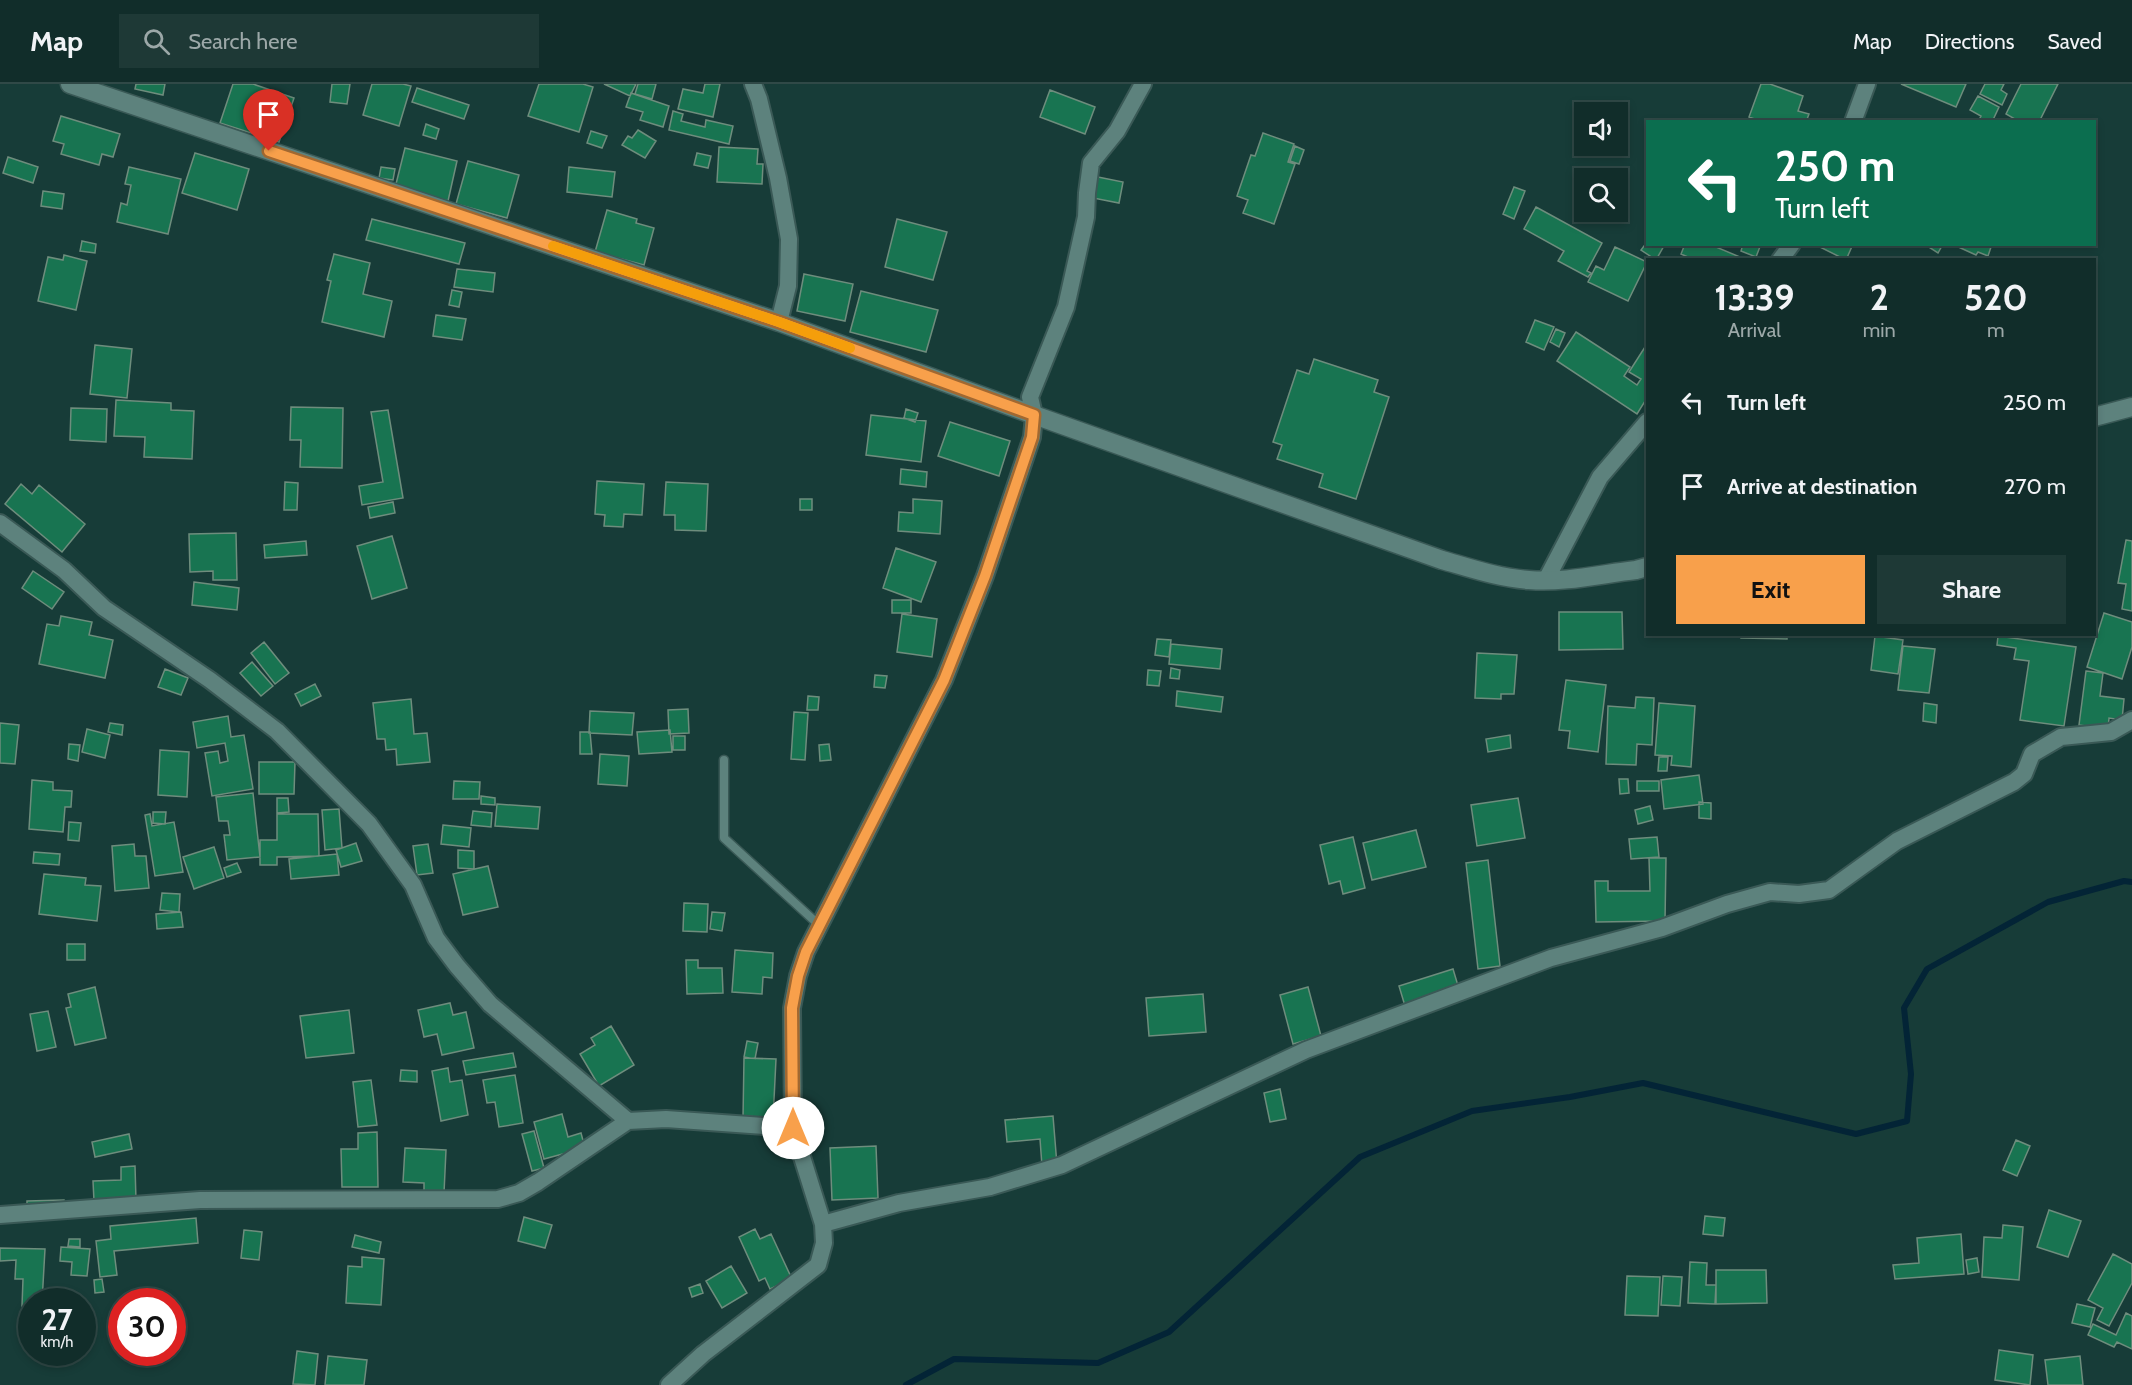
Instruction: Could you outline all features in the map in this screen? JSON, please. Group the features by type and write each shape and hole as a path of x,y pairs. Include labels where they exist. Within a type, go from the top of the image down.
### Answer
{"main road":[{"path":"70,84 779,322 1442,560 1498,576 1546,580 1646,567"},
{"path":"2096,416 2132,407"}],"street":[{"path":"753,84 759,99 778,178 789,239 788,286 779,322"},
{"path":"669,1385 703,1354 818,1265 824,1243 823,1224 793,1128 792,1008 798,976 819,925 944,680 985,576 1032,437 1034,415 1030,397 1066,307 1076,269 1086,217 1091,163 1117,131 1143,84"},
{"path":"1854,120 1867,84"},
{"path":"1546,580 1600,477 1646,423"},
{"path":"0,523 64,570 104,608 210,680 277,731 369,824 413,885 436,938 490,1004 628,1121"},
{"path":"823,1224 899,1203 990,1187 1062,1166 1306,1050 1551,958 1662,928 1726,904 1770,892 1799,894 1829,890 1897,841 2014,782 2024,774 2032,754 2061,737 2111,732 2132,720"},
{"path":"0,1215 200,1200 498,1199 519,1193 538,1182 628,1121 666,1119 793,1128"}],"lane":[{"path":"724,760 724,838 819,925"}],"building":[{"path":"136,84 165,84 163,95 135,89"},
{"path":"233,84 253,84 294,98 279,142 220,123"},
{"path":"332,84 350,84 347,104 330,102"},
{"path":"372,84 411,86 399,126 363,115"},
{"path":"539,84 583,84 593,87 579,132 528,116"},
{"path":"604,84 636,84 630,96"},
{"path":"638,84 656,84 652,99 635,94"},
{"path":"705,84 720,84 713,117 678,109 683,89 703,93"},
{"path":"1761,84 1770,84 1803,96 1798,111 1809,114 1807,120 1757,120 1749,117"},
{"path":"1901,84 1966,84 1956,107"},
{"path":"1985,84 2004,84 2001,90 2007,94 2002,105 1980,94"},
{"path":"2021,84 2058,84 2040,120 2016,120 2006,114"},
{"path":"417,88 469,105 464,119 412,102"},
{"path":"1050,90 1095,107 1085,134 1040,117"},
{"path":"631,93 669,106 663,127 640,120 643,112 626,107"},
{"path":"1978,96 1999,107 1993,120 1979,120 1981,116 1970,110"},
{"path":"673,111 683,114 681,121 705,127 706,120 733,126 729,144 669,130"},
{"path":"61,116 120,134 113,157 102,154 99,165 61,154 64,144 53,141"},
{"path":"426,124 439,129 436,139 423,135"},
{"path":"638,130 656,141 645,158 622,145 628,136 632,138"},
{"path":"591,131 607,136 602,148 587,143"},
{"path":"1263,133 1294,144 1288,162 1295,164 1274,224 1243,213 1248,200 1237,196 1251,155 1255,156"},
{"path":"1295,146 1304,150 1299,164 1290,161"},
{"path":"719,147 758,149 757,164 763,164 762,184 717,182"},
{"path":"405,148 457,161 448,201 395,188"},
{"path":"195,153 249,169 237,210 182,193"},
{"path":"697,153 711,156 708,168 694,165"},
{"path":"8,157 38,167 33,183 3,173"},
{"path":"468,161 519,175 507,218 456,204"},
{"path":"129,167 181,179 168,234 117,222 121,203 127,205 131,185 125,184"},
{"path":"381,167 395,169 393,180 379,178"},
{"path":"569,167 615,172 612,197 567,192"},
{"path":"1098,177 1123,182 1119,203 1093,198"},
{"path":"1514,187 1525,191 1514,219 1503,214"},
{"path":"43,191 64,194 62,209 41,206"},
{"path":"1536,207 1602,243 1587,271 1591,273 1588,277 1558,261 1564,251 1524,229"},
{"path":"607,210 637,219 636,223 654,228 644,265 595,252"},
{"path":"372,219 465,243 459,264 366,240"},
{"path":"897,219 947,232 933,280 885,267"},
{"path":"82,241 96,244 95,253 80,251"},
{"path":"1646,243 1646,246 1664,246 1657,258 1653,258 1641,250"},
{"path":"1684,246 1714,246 1742,258 1690,258 1681,254"},
{"path":"1742,246 1760,246 1756,257 1741,251"},
{"path":"1818,246 1852,246 1847,258 1842,258"},
{"path":"1927,246 1942,246 1938,253"},
{"path":"1956,246 1991,246 1988,256 1978,252 1976,255"},
{"path":"1615,247 1646,262 1628,301 1588,282 1596,266 1604,270"},
{"path":"334,254 370,263 363,294 392,301 384,337 322,322 331,281 327,280"},
{"path":"64,255 87,261 76,310 38,301 48,257 63,260"},
{"path":"457,269 495,273 493,292 454,287"},
{"path":"804,274 853,284 845,321 797,311"},
{"path":"452,290 462,292 459,307 449,305"},
{"path":"861,291 938,310 926,352 850,332"},
{"path":"436,315 466,319 462,340 433,336"},
{"path":"1535,320 1554,327 1544,350 1526,342"},
{"path":"1556,329 1565,333 1559,347 1550,342"},
{"path":"1576,332 1630,367 1624,376 1637,385 1641,379 1629,372 1645,347 1646,400 1637,414 1557,361"},
{"path":"95,345 132,349 127,398 90,394"},
{"path":"1314,359 1378,380 1374,392 1389,397 1356,499 1319,487 1323,474 1277,459 1282,445 1273,442 1297,370 1309,374"},
{"path":"116,400 171,403 171,410 194,411 192,459 144,457 145,437 114,436"},
{"path":"291,407 343,408 342,468 300,467 301,440 290,440"},
{"path":"71,408 107,409 106,442 70,440"},
{"path":"906,409 918,413 915,422 904,418"},
{"path":"388,410 403,498 362,505 359,486 383,482 371,412"},
{"path":"871,415 926,421 921,462 866,455"},
{"path":"950,422 1010,441 999,476 938,456"},
{"path":"901,469 927,472 926,487 900,484"},
{"path":"597,481 644,484 642,515 624,514 623,527 604,526 605,515 595,514"},
{"path":"285,482 298,483 297,510 284,510"},
{"path":"666,482 708,484 706,531 675,530 675,515 664,515"},
{"path":"21,484 32,494 39,485 85,524 62,552 5,504"},
{"path":"800,499 812,499 812,510 800,510"},
{"path":"913,499 942,501 940,534 898,531 899,512 913,513"},
{"path":"393,502 395,513 370,518 368,507"},
{"path":"236,533 237,580 213,580 213,571 190,572 189,534"},
{"path":"392,536 407,588 372,599 357,546"},
{"path":"2126,540 2132,541 2132,611 2122,609 2126,584 2118,583"},
{"path":"306,541 307,555 265,558 264,545"},
{"path":"896,548 936,562 921,602 883,588"},
{"path":"33,571 64,592 52,609 22,588"},
{"path":"194,582 239,588 237,610 192,605"},
{"path":"892,600 911,600 911,613 892,613"},
{"path":"1559,612 1622,612 1623,649 1559,650"},
{"path":"2104,613 2132,622 2132,647 2122,679 2087,667"},
{"path":"902,614 937,619 932,657 897,652"},
{"path":"61,616 92,622 89,635 113,640 105,678 39,664 47,624 59,626"},
{"path":"1741,636 1787,636 1787,639 1741,638"},
{"path":"1875,636 1903,640 1898,674 1871,670"},
{"path":"1998,636 2076,647 2064,726 2020,720 2029,661 2014,659 2016,648 1997,645"},
{"path":"1157,639 1171,640 1169,657 1155,655"},
{"path":"264,642 289,673 275,684 251,653"},
{"path":"1171,644 1222,649 1220,669 1169,664"},
{"path":"1903,646 1935,649 1929,693 1898,690"},
{"path":"1477,653 1517,655 1514,694 1501,694 1501,699 1475,698"},
{"path":"252,662 273,686 261,696 240,673"},
{"path":"1171,668 1180,670 1179,679 1170,678"},
{"path":"165,669 188,678 181,695 158,687"},
{"path":"1148,670 1161,671 1159,686 1147,685"},
{"path":"2086,671 2103,673 2100,696 2124,699 2122,720 2109,718 2108,729 2079,725"},
{"path":"875,675 887,676 885,688 874,687"},
{"path":"1566,680 1606,685 1598,752 1568,748 1570,731 1559,730"},
{"path":"315,684 321,696 301,706 295,694"},
{"path":"1177,691 1223,697 1221,712 1176,706"},
{"path":"808,696 819,697 818,710 807,710"},
{"path":"1636,697 1654,698 1652,745 1637,744 1636,765 1606,764 1608,706 1635,708"},
{"path":"411,699 414,734 427,733 430,762 397,765 396,749 386,750 385,739 377,739 373,703"},
{"path":"1659,703 1695,706 1691,767 1671,765 1672,756 1655,755"},
{"path":"1924,703 1937,705 1936,723 1923,721"},
{"path":"688,709 689,733 669,734 668,710"},
{"path":"590,711 634,713 632,735 589,733"},
{"path":"794,712 808,713 805,760 791,759"},
{"path":"228,716 231,737 244,735 253,789 212,796 205,753 218,751 220,763 228,761 225,743 197,748 193,722"},
{"path":"0,723 19,725 15,764 0,763"},
{"path":"110,723 123,725 122,735 108,732"},
{"path":"87,729 110,735 105,758 82,752"},
{"path":"670,730 672,752 639,754 637,732"},
{"path":"580,732 590,732 592,754 580,754"},
{"path":"1510,735 1511,748 1488,752 1486,739"},
{"path":"673,736 685,736 685,750 673,750"},
{"path":"69,744 80,745 78,761 68,759"},
{"path":"829,744 831,760 820,761 819,745"},
{"path":"160,750 189,752 187,797 158,795"},
{"path":"600,754 629,756 627,786 598,784"},
{"path":"1659,757 1668,757 1667,771 1658,771"},
{"path":"259,762 295,762 294,794 259,794"},
{"path":"1699,775 1703,804 1664,809 1661,780"},
{"path":"1619,779 1628,779 1629,793 1620,794"},
{"path":"32,780 53,782 53,790 72,791 71,807 65,807 63,832 29,829"},
{"path":"454,781 480,782 479,799 453,799"},
{"path":"1637,781 1659,781 1659,791 1637,791"},
{"path":"253,793 260,857 227,860 224,835 230,835 228,821 219,821 216,797"},
{"path":"481,796 495,798 495,805 481,804"},
{"path":"277,798 288,798 289,812 277,813"},
{"path":"1518,798 1525,838 1477,846 1471,805"},
{"path":"1699,802 1711,803 1711,819 1699,818"},
{"path":"497,804 540,807 538,829 495,826"},
{"path":"1650,806 1653,820 1638,824 1635,810"},
{"path":"339,809 342,848 325,850 322,810"},
{"path":"473,811 492,813 491,827 471,825"},
{"path":"153,812 166,812 165,824 153,823"},
{"path":"150,814 152,826 174,822 183,872 155,876 145,815"},
{"path":"277,814 318,814 319,856 277,857 277,865 260,865 260,840 277,840"},
{"path":"69,822 81,823 79,841 68,840"},
{"path":"443,825 471,828 469,847 441,844"},
{"path":"1416,830 1426,867 1372,880 1363,843"},
{"path":"1353,837 1365,888 1343,894 1340,881 1329,884 1320,845"},
{"path":"1657,837 1659,857 1631,859 1629,839"},
{"path":"356,843 362,861 341,867 336,850"},
{"path":"134,844 135,856 146,856 149,888 115,891 112,846"},
{"path":"428,844 433,873 417,875 413,846"},
{"path":"214,847 224,878 194,889 183,857"},
{"path":"458,850 474,851 474,869 458,868"},
{"path":"34,852 60,854 59,865 33,863"},
{"path":"337,854 339,875 291,879 289,859"},
{"path":"1649,858 1666,858 1665,921 1596,922 1595,881 1608,881 1608,891 1650,891"},
{"path":"1488,860 1500,966 1478,969 1466,863"},
{"path":"237,863 241,872 227,877 224,868"},
{"path":"488,866 498,907 463,915 453,874"},
{"path":"44,874 86,878 85,885 101,886 97,921 39,914"},
{"path":"162,893 180,894 179,912 160,910"},
{"path":"684,903 708,904 707,932 683,931"},
{"path":"181,912 183,927 157,929 156,914"},
{"path":"712,912 725,913 722,931 710,929"},
{"path":"67,944 85,944 85,960 67,960"},
{"path":"735,950 773,953 772,978 763,977 762,994 732,992"},
{"path":"686,960 698,960 698,968 722,968 723,993 687,994"},
{"path":"1453,969 1459,989 1405,1006 1399,986"},
{"path":"95,987 106,1038 75,1045 66,1008 71,1007 68,994"},
{"path":"1308,987 1321,1036 1293,1044 1280,995"},
{"path":"1203,994 1206,1032 1149,1036 1146,998"},
{"path":"450,1003 453,1015 466,1012 474,1048 442,1055 437,1034 424,1037 418,1010"},
{"path":"349,1010 354,1053 306,1058 300,1016"},
{"path":"48,1011 56,1047 37,1051 30,1014"},
{"path":"611,1026 634,1065 599,1086 580,1054 595,1045 591,1038"},
{"path":"747,1041 758,1043 755,1059 744,1057"},
{"path":"513,1053 516,1067 466,1075 463,1061"},
{"path":"744,1058 776,1059 773,1120 743,1118"},
{"path":"448,1068 450,1082 462,1080 468,1115 441,1121 432,1071"},
{"path":"401,1070 417,1071 417,1082 400,1081"},
{"path":"515,1075 523,1123 499,1127 495,1102 487,1103 483,1080"},
{"path":"371,1080 377,1125 358,1127 353,1082"},
{"path":"1280,1089 1286,1119 1270,1122 1264,1093"},
{"path":"562,1114 568,1137 581,1133 585,1148 544,1159 534,1122"},
{"path":"1053,1116 1057,1165 1042,1166 1040,1139 1007,1142 1005,1120"},
{"path":"534,1131 544,1168 532,1171 522,1134"},
{"path":"377,1132 378,1187 342,1187 341,1149 358,1149 358,1133"},
{"path":"129,1134 132,1149 95,1157 92,1142"},
{"path":"2016,1140 2030,1146 2017,1176 2003,1170"},
{"path":"876,1146 878,1198 832,1200 830,1148"},
{"path":"405,1148 446,1150 444,1193 424,1192 424,1183 403,1182"},
{"path":"135,1166 136,1200 94,1201 93,1181 121,1180 121,1167"},
{"path":"64,1200 65,1215 27,1216 27,1201"},
{"path":"2049,1210 2081,1221 2068,1257 2037,1247"},
{"path":"1705,1216 1725,1218 1723,1236 1703,1234"},
{"path":"524,1217 552,1225 545,1248 518,1241"},
{"path":"196,1218 198,1243 114,1251 117,1275 100,1277 96,1241 111,1239 110,1226"},
{"path":"2003,1225 2023,1227 2019,1280 1982,1277 1984,1237 2002,1238"},
{"path":"755,1229 760,1239 771,1234 792,1279 770,1289 765,1278 759,1281 739,1237"},
{"path":"244,1230 262,1232 259,1260 241,1258"},
{"path":"1961,1234 1964,1274 1895,1279 1893,1265 1919,1263 1917,1238"},
{"path":"355,1235 381,1242 379,1253 352,1247"},
{"path":"69,1239 80,1239 80,1247 68,1246"},
{"path":"61,1247 90,1249 87,1276 71,1275 72,1262 60,1261"},
{"path":"0,1248 45,1249 43,1288 23,1288 23,1279 15,1279 16,1260 0,1261"},
{"path":"2113,1254 2132,1264 2132,1283 2109,1326 2097,1320 2103,1308 2088,1300"},
{"path":"362,1257 384,1259 381,1305 346,1303 348,1266 362,1267"},
{"path":"1977,1258 1979,1272 1968,1274 1966,1260"},
{"path":"1690,1262 1707,1263 1706,1285 1716,1285 1715,1304 1688,1303"},
{"path":"731,1266 747,1293 722,1308 706,1281"},
{"path":"1716,1270 1766,1270 1767,1303 1716,1304"},
{"path":"1627,1276 1660,1277 1658,1316 1625,1315"},
{"path":"1663,1276 1682,1277 1680,1306 1661,1305"},
{"path":"102,1279 104,1292 96,1293 94,1280"},
{"path":"700,1284 703,1293 692,1297 689,1288"},
{"path":"2077,1304 2095,1308 2090,1327 2072,1323"},
{"path":"2126,1313 2132,1316 2132,1349 2117,1342 2114,1347 2088,1335 2093,1324 2116,1335"},
{"path":"1999,1350 2033,1355 2030,1385 1995,1380"},
{"path":"297,1351 318,1354 315,1385 293,1384"},
{"path":"328,1356 367,1360 364,1385 325,1385"},
{"path":"2080,1356 2083,1385 2048,1385 2045,1360"}],"waterway":[{"path":"906,1385 954,1359 1098,1363 1169,1332 1360,1157 1472,1111 1570,1097 1643,1083 1856,1134 1907,1121 1911,1074 1904,1008 1927,969 2048,902 2124,881 2132,882"}],"slow traffic":[{"path":"553,246 850,348"}],"route":[{"path":"269,151 779,322 1034,415 1032,437 985,576 944,680 806,952 798,976 792,1008 793,1128"}]}
